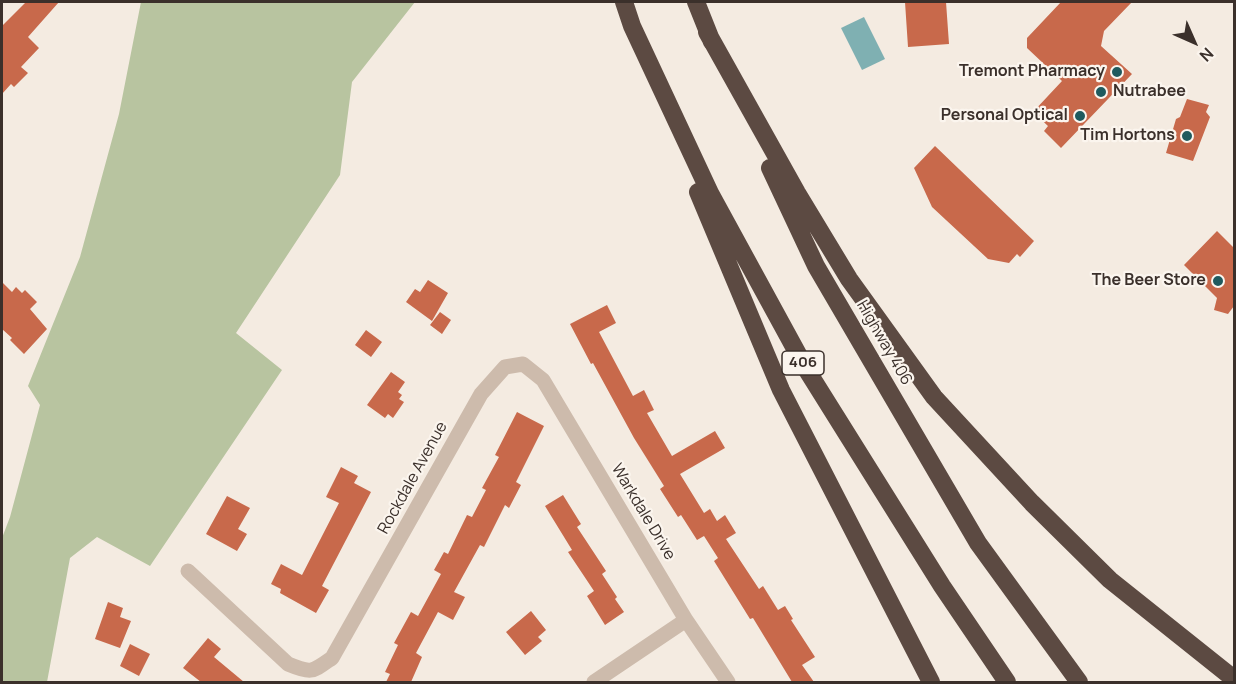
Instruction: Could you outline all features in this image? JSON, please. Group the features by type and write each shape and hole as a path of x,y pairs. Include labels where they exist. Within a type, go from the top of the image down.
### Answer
{"highway":[{"name":"406","path":"624,2 632,26 710,193 805,367 942,586 1006,682"},
{"name":"Highway 406","path":"696,2 707,32 816,266 978,543 1078,682"},
{"path":"632,26 709,219 781,390 932,682"},
{"path":"707,32 797,193 849,279 934,397 1032,503 1110,580 1234,679"},
{"path":"1210,660 1234,672"}],"street":[{"name":"Warkdale Drive","path":"523,364 543,380 686,620 728,682"},
{"name":"Rockdale Avenue","path":"188,570 288,664 306,672 317,668 332,658 481,394 505,367 523,364"},
{"path":"594,682 686,620"}],"green space":[{"path":"141,2 415,2 352,82 340,175 236,333 282,370 150,566 97,537 70,558 47,682 2,682 2,538 10,517 40,405 28,386 80,257 119,114"}],"water":[{"path":"864,17 885,59 862,70 841,28"}],"building":[{"path":"26,2 59,2 28,37 39,48 21,67 28,73 14,87 11,84 2,94 2,26"},
{"path":"905,2 946,2 949,44 908,47"},
{"path":"1061,2 1132,2 1104,31 1101,46 1132,74 1061,148 1044,131 1048,126 1033,112 1062,81 1027,48 1027,38"},
{"name":"Tim Hortons","path":"1187,99 1209,105 1206,112 1210,117 1193,161 1166,153 1176,119 1180,117"},
{"path":"935,146 1034,241 1020,257 1017,254 1009,263 988,259 932,207 914,168"},
{"name":"The Beer Store","path":"1217,231 1234,248 1234,306 1228,314 1214,310 1217,298 1184,265"},
{"path":"428,280 448,293 432,321 406,302 415,289 420,292"},
{"path":"2,282 12,292 16,287 22,293 25,290 37,302 30,309 47,329 24,354 2,329"},
{"path":"607,305 616,323 599,332 633,396 644,390 654,410 647,413 672,456 715,431 725,448 680,474 704,513 710,509 717,521 725,515 736,533 726,539 759,589 763,586 778,610 785,606 793,619 791,620 815,657 802,665 814,682 792,682 753,618 750,619 714,561 718,558 704,536 697,540 681,515 678,517 660,489 664,486 634,438 593,363 591,364 570,324"},
{"path":"440,312 451,320 442,334 430,325"},
{"path":"366,330 382,342 371,357 355,345"},
{"path":"391,372 405,382 398,392 402,395 399,399 404,402 393,418 388,414 385,418 367,405"},
{"path":"517,412 544,426 516,482 521,485 509,508 505,505 484,547 480,545 454,592 465,597 453,620 438,612 416,653 422,657 411,682 386,682 390,674 385,672 398,645 394,643 411,612 418,616 441,574 434,570 444,552 448,554 467,515 472,517 486,490 482,488 499,457 495,455"},
{"path":"341,467 358,476 354,483 371,492 322,586 329,590 316,613 280,593 281,589 271,584 281,564 302,575 339,503 326,497"},
{"path":"563,495 581,524 577,527 606,571 602,574 624,612 605,625 587,596 594,591 568,552 572,550 545,506"},
{"path":"227,496 250,508 238,529 247,534 237,551 206,534"},
{"path":"108,602 123,608 120,617 131,621 120,648 95,639"},
{"path":"531,611 546,630 538,637 542,641 525,655 506,632"},
{"path":"208,638 221,649 214,657 244,682 201,682 183,668"},
{"path":"130,644 150,654 139,676 120,666"}],"place":[{"name":"Tremont Pharmacy","path":"1117,72"},
{"name":"Nutrabee","path":"1101,92"},
{"name":"Personal Optical","path":"1080,116"},
{"name":"Tim Hortons","path":"1187,136"},
{"name":"The Beer Store","path":"1218,281"}]}
